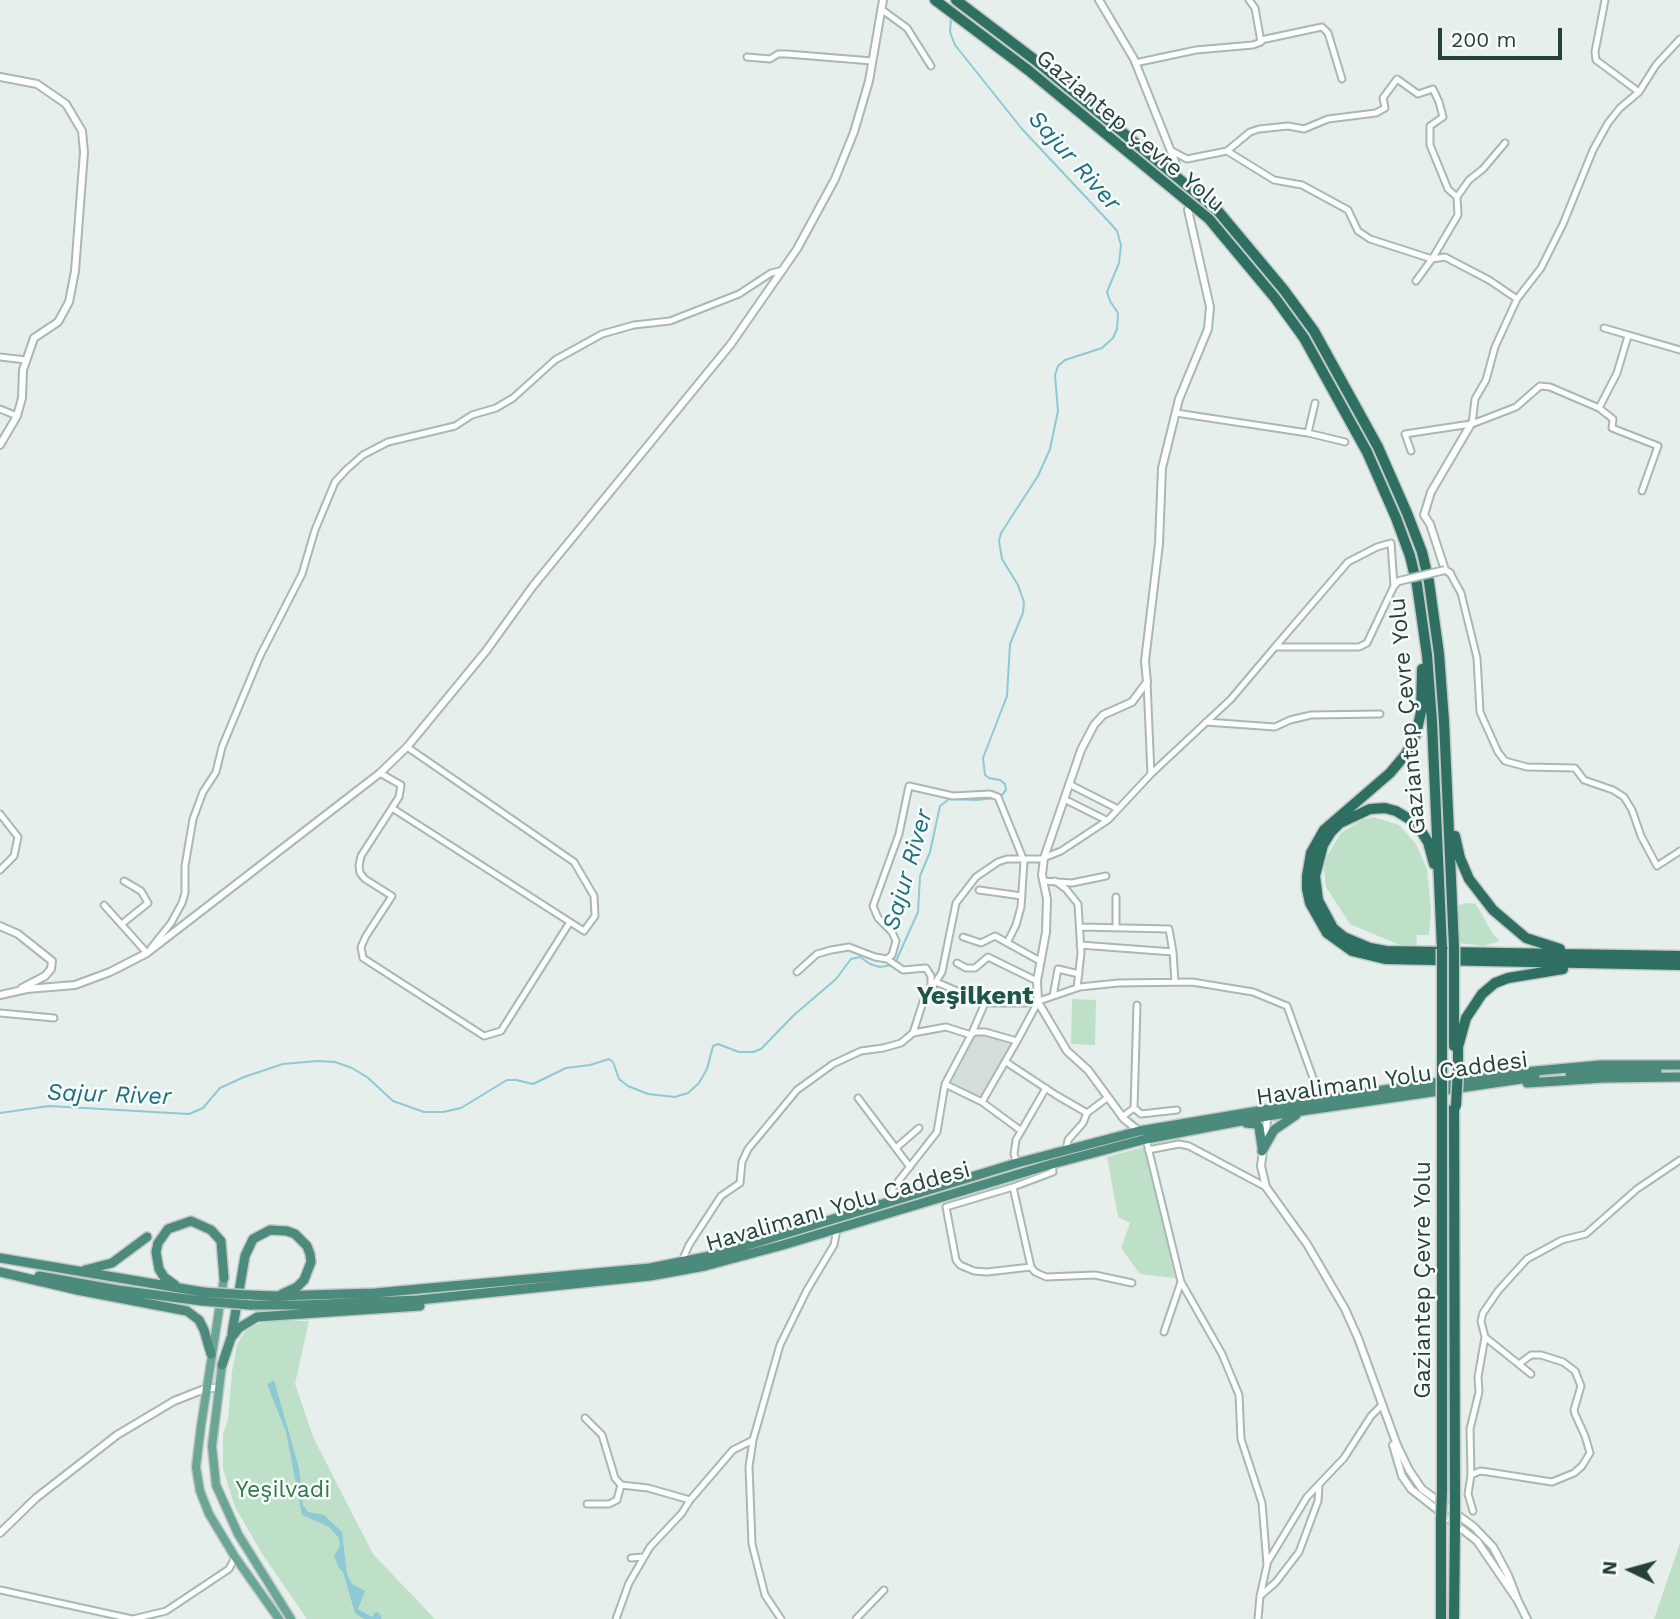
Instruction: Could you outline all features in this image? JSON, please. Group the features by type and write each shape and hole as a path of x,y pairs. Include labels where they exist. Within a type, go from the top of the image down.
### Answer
{"highway":[{"name":"Gaziantep Çevre Yolu","path":"935,0 1028,69 1209,219 1275,298 1304,338 1367,452 1410,556 1427,655 1442,971 1441,1619"},
{"name":"Gaziantep Çevre Yolu","path":"956,0 1035,60 1218,211 1276,280 1314,331 1378,447 1422,552 1439,654 1454,947 1454,1619"},
{"path":"1417,585 1422,686 1421,712 1416,734 1406,754 1390,773 1337,817 1316,841 1307,876 1310,903 1327,933 1352,951 1376,958 1403,961 1680,956"},
{"path":"1439,654 1455,839 1469,879 1506,923 1539,944 1568,951 1680,965"},
{"path":"1441,947 1435,869 1423,831 1407,816 1385,808 1362,812 1340,823 1331,832 1319,856 1315,888 1325,916 1333,928 1355,944 1403,952 1630,959"},
{"path":"1456,1070 1458,1048 1466,1018 1482,994 1495,983 1520,975 1630,959"},
{"name":"Havalimanı Yolu Caddesi","path":"0,1270 118,1290 202,1296 277,1296 375,1293 650,1268 682,1263 768,1240 1017,1163 1121,1136 1230,1123 1321,1100 1493,1076 1600,1065 1680,1062"},
{"name":"Havalimanı Yolu Caddesi","path":"0,1258 187,1289 202,1296 250,1305 303,1306 405,1301 517,1291 650,1276 705,1266 837,1229 1142,1135 1271,1112 1305,1111 1565,1074 1680,1071"},
{"path":"1476,1086 1602,1078 1680,1077"},
{"path":"1262,1150 1275,1130 1294,1115 1305,1111"},
{"path":"1230,1123 1256,1124 1262,1134 1262,1150"},
{"path":"187,1289 172,1284 164,1277 156,1260 162,1234 176,1225 191,1221 211,1230 221,1241 224,1278"},
{"path":"222,1365 232,1338 245,1256 253,1239 262,1233 278,1230 287,1231 302,1240 307,1246 310,1262 304,1280 297,1287 277,1296"},
{"path":"77,1272 112,1263 147,1237"},
{"path":"0,1270 77,1290 187,1311 199,1320 211,1354"},
{"path":"232,1338 239,1328 257,1317 425,1305 517,1291"}],"main road":[{"path":"224,1278 196,1467 200,1491 209,1514 235,1557 279,1619"},
{"path":"222,1365 212,1446 216,1485 238,1534 291,1619"}],"street":[{"path":"0,995 75,985 110,972 148,951 277,855 380,773 407,747 486,651 533,586 731,344 783,270 835,179 854,132 872,61 883,0"},
{"path":"1099,0 1135,63 1176,164"},
{"path":"1249,0 1255,8 1261,40"},
{"path":"1605,0 1595,52 1596,60 1639,92"},
{"path":"881,9 907,28 931,66"},
{"path":"1135,63 1196,50 1253,45 1261,40 1322,27 1328,33 1342,79"},
{"path":"1643,491 1658,446 1612,428 1612,419 1600,408 1550,387 1540,386 1516,407 1472,424 1475,399 1486,380 1495,347 1517,299 1546,257 1563,224 1593,150 1608,123 1620,108 1639,92 1656,65 1680,39"},
{"path":"747,57 770,59 778,54 788,54 872,61"},
{"path":"0,77 37,84 66,104 82,131 84,152 75,271 69,302 58,322 34,338 26,360 17,416 0,445"},
{"path":"1170,150 1187,159 1227,151 1250,132 1259,129 1288,126 1304,129 1328,119 1376,113 1385,108 1383,98 1397,79 1418,94 1433,89 1443,117 1430,126 1430,145 1448,189 1457,197"},
{"path":"1416,281 1432,260 1458,215 1457,197 1469,180 1483,169 1505,143"},
{"path":"1227,151 1274,180 1302,185 1348,211 1358,231 1370,239 1432,260 1445,257 1462,264 1517,299"},
{"path":"1150,774 1145,661 1159,544 1162,468 1176,413 1208,329 1210,307 1188,210"},
{"path":"148,951 171,923 182,903 193,819 203,792 216,772 222,747 260,656 302,575 315,530 335,482 346,470 363,456 388,442 455,426 472,415 496,408 513,398 555,360 601,334 634,325 670,321 720,302 771,273 783,270"},
{"path":"1604,328 1680,350"},
{"path":"1600,408 1617,373 1628,335"},
{"path":"0,357 26,360"},
{"path":"1308,433 1315,403"},
{"path":"0,409 17,416"},
{"path":"1176,413 1308,433 1345,442"},
{"path":"1411,451 1405,434 1471,424"},
{"path":"1471,424 1431,492 1424,515 1448,572 1461,593 1477,658 1480,712 1498,752 1506,761 1527,767 1575,768 1584,780 1613,790 1624,797 1633,810 1641,836 1657,866 1680,851"},
{"path":"913,1033 923,1002 942,972 956,903 976,877 1007,859 1044,858 1061,851 1106,820 1150,774 1231,699 1275,647 1348,562 1391,543 1396,583 1367,643 1359,647 1275,647"},
{"path":"1396,583 1448,572"},
{"path":"1147,682 1132,702 1103,715 1094,724 1069,784 1044,858 1046,932 1037,981 1038,1002 1067,1051 1088,1070 1123,1118 1142,1135 1181,1282 1222,1354 1239,1395 1241,1439 1262,1503 1267,1563 1258,1619"},
{"path":"1206,722 1275,727 1311,715 1380,714"},
{"path":"392,808 584,931 595,916 594,896 574,862 407,747"},
{"path":"380,773 401,785 400,797 361,856 359,866 365,879 392,896 366,936 361,947 363,958 484,1036 501,1031 570,922"},
{"path":"1069,784 1118,809"},
{"path":"890,962 896,941 892,932 878,918 873,906 899,834 909,786 953,796 996,796 1024,860 1022,896 1016,925 1007,943"},
{"path":"1064,799 1106,820"},
{"path":"0,814 18,837 14,856 0,869"},
{"path":"1043,881 1072,883 1106,876"},
{"path":"123,923 148,903 141,891 124,881"},
{"path":"1055,881 1066,889 1078,904 1081,927 1077,988"},
{"path":"979,890 1022,896"},
{"path":"1116,897 1116,928"},
{"path":"104,905 148,951"},
{"path":"0,926 18,934 52,961 45,976 16,991"},
{"path":"1081,927 1169,929 1174,952 1175,982"},
{"path":"963,937 981,943 995,936 1040,961"},
{"path":"1080,945 1174,952"},
{"path":"797,972 817,954 849,947 890,962 903,970 926,968 931,975 932,989"},
{"path":"957,963 966,968 975,968 988,957 1037,981"},
{"path":"1053,996 1058,969 1079,974"},
{"path":"936,982 985,1003 1038,1002 1077,988 1118,983 1192,982 1253,992 1287,1006 1321,1100"},
{"path":"982,1102 1038,1002"},
{"path":"890,1203 893,1188 937,1132 945,1084 985,1003"},
{"path":"1121,1136 1123,1118 1134,1108 1138,1005"},
{"path":"0,1013 54,1018"},
{"path":"682,1263 689,1245 722,1196 740,1184 742,1163 748,1149 797,1090 833,1064 861,1051 901,1043 913,1033 946,1027 971,1035 985,1032 1017,1041"},
{"path":"1006,1062 1087,1112"},
{"path":"945,1084 982,1102 1020,1129"},
{"path":"1017,1163 1015,1144 1020,1129 1046,1088"},
{"path":"858,1098 910,1167"},
{"path":"1066,1150 1068,1140 1083,1123 1087,1112 1107,1098"},
{"path":"1134,1108 1140,1114 1177,1110"},
{"path":"1271,1112 1262,1150 1261,1166 1266,1186 1307,1244 1345,1309 1382,1405 1402,1476 1411,1489 1477,1541 1518,1601 1527,1619"},
{"path":"896,1149 919,1128"},
{"path":"1148,1150 1179,1144 1189,1146 1266,1186"},
{"path":"1473,1511 1468,1494 1471,1475 1470,1429 1479,1392 1478,1377 1485,1337 1481,1321 1483,1313 1498,1291 1527,1259 1562,1240 1586,1234 1636,1189 1680,1160"},
{"path":"1031,1267 987,1272 974,1271 960,1265 956,1260 946,1207 1053,1172 1052,1164"},
{"path":"1013,1187 1031,1267 1035,1272 1046,1277 1081,1275 1132,1283"},
{"path":"780,1619 765,1595 752,1544 749,1467 753,1440 780,1345 807,1290 834,1245 837,1229"},
{"path":"1164,1332 1181,1282"},
{"path":"1485,1337 1531,1374"},
{"path":"1471,1475 1480,1471 1552,1482 1574,1473 1590,1453 1574,1410 1581,1386 1575,1371 1563,1362 1541,1355 1531,1354 1519,1364"},
{"path":"0,1533 36,1498 117,1435 174,1401 206,1388 219,1388"},
{"path":"1267,1563 1307,1497 1350,1450 1371,1416 1382,1405"},
{"path":"584,1418 602,1435 615,1478 621,1485 648,1488 690,1500"},
{"path":"616,1619 629,1583 650,1547 682,1513 733,1450 753,1440"},
{"path":"587,1504 609,1504 617,1500 621,1485"},
{"path":"1260,1596 1276,1582 1299,1552 1318,1501 1319,1486"},
{"path":"0,1590 132,1619 166,1611 229,1569 235,1557"},
{"path":"631,1558 644,1557"},
{"path":"856,1619 884,1590"},
{"path":"166,1611 172,1619"}],"shaded area":[{"path":"974,1035 988,1035 1011,1044 980,1097 951,1081"}],"green space":[{"path":"1373,817 1399,825 1416,844 1427,869 1431,911 1429,935 1417,935 1416,948 1407,948 1350,924 1326,887 1326,858 1341,833 1360,821"},
{"path":"1476,904 1500,941 1484,946 1459,943 1459,905"},
{"path":"1072,999 1096,1000 1095,1045 1071,1044"},
{"path":"1144,1147 1156,1187 1175,1278 1140,1274 1121,1248 1130,1223 1118,1217 1107,1157"},
{"name":"Yeşilvadi","path":"268,1321 309,1321 295,1384 314,1439 373,1554 435,1619 307,1619 263,1555 235,1507 223,1469 223,1434 228,1419 232,1372 237,1345 243,1334 253,1326"},
{"path":"1680,1543 1680,1619 1654,1619"}],"water":[{"path":"274,1380 299,1468 303,1505 308,1512 324,1515 342,1532 347,1574 352,1584 365,1591 358,1609 372,1617 376,1612 379,1613 382,1619 364,1619 355,1613 343,1572 334,1556 340,1546 339,1538 329,1527 302,1515 286,1432 267,1384"}],"waterway":[{"name":"Sajur River","path":"951,19 950,32 955,45 1022,129 1117,231 1121,245 1119,263 1107,292 1118,313 1117,329 1113,338 1102,348 1065,360 1058,366 1055,375 1058,411 1050,449 1038,476 1001,533 999,541 1002,559 1018,585 1024,602 1023,613 1010,644 1007,696 983,758 985,775 1005,784 1006,790 1001,796"},
{"name":"Sajur River","path":"896,961 918,912 920,876 930,852 940,806 949,799 995,798"},
{"name":"Sajur River","path":"0,1113 49,1106 189,1114 203,1108 220,1088 244,1077 283,1064 318,1061 335,1062 352,1068 367,1077 393,1101 424,1112 461,1108 507,1080 533,1084 566,1068 609,1059 613,1062 619,1079 628,1086 648,1094 675,1097 688,1093 699,1083 707,1069 713,1046 718,1044 739,1052 761,1049 794,1015 836,979 851,959 860,957 880,967 892,965"}],"district":[{"name":"Yeşilkent","path":"975,996"}]}
